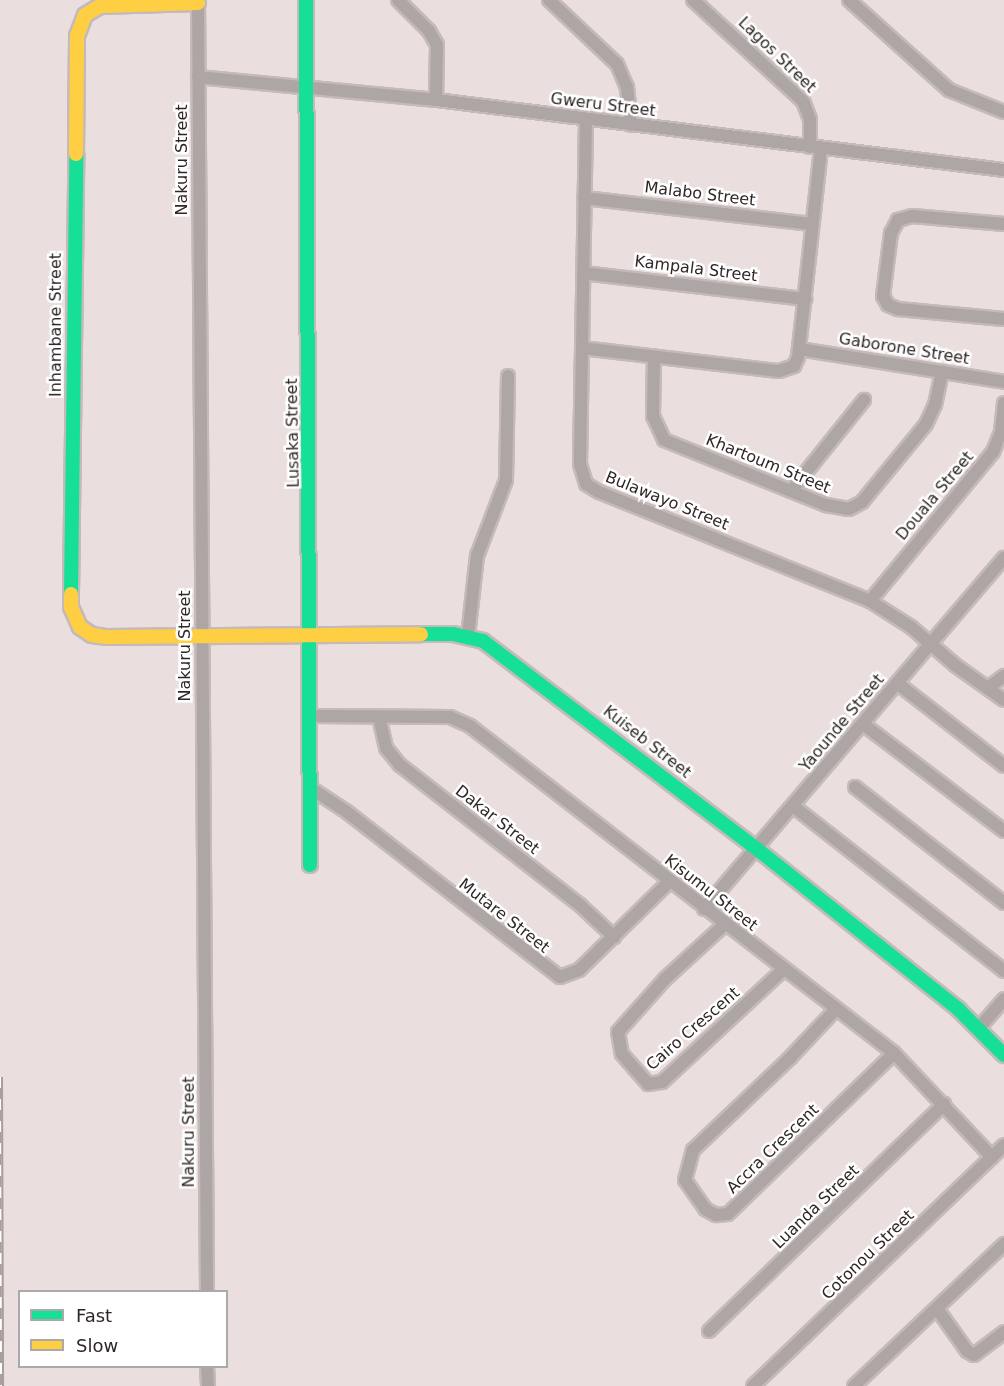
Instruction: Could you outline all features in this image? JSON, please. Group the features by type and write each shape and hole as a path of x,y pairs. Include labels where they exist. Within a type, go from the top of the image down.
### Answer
{"street":[{"name":"Lusaka Street","path":"306,0 312,716 310,865"},
{"path":"398,0 425,26 437,45 436,100"},
{"path":"549,0 617,64 627,87 632,125"},
{"name":"Lagos Street","path":"693,0 803,100 810,119 815,147 812,224 799,350"},
{"path":"849,0 950,90 1004,111"},
{"name":"Nakuru Street","path":"198,2 207,1290"},
{"name":"Inhambane Street","path":"198,2 100,6 85,15 77,36 71,607 80,627 100,637 201,636"},
{"name":"Gweru Street","path":"198,77 436,100 1004,170"},
{"name":"Bulawayo Street","path":"586,120 580,464 586,484 599,492 870,601 931,643 964,672 989,687 1004,700"},
{"name":"Malabo Street","path":"584,198 812,224"},
{"path":"1004,224 912,216 898,220 891,233 883,296 888,305 898,309 1004,319"},
{"name":"Kampala Street","path":"583,273 805,299"},
{"path":"582,348 785,371 794,366 799,350"},
{"name":"Gaborone Street","path":"799,350 1004,382"},
{"name":"Khartoum Street","path":"654,357 653,416 664,440 835,508 855,507 926,424 935,405 942,372"},
{"path":"468,636 477,556 506,480 508,376"},
{"path":"791,491 864,400"},
{"name":"Douala Street","path":"870,601 993,452 1001,432 1004,403"},
{"name":"Yaounde Street","path":"704,909 1004,558"},
{"name":"Kuiseb Street","path":"201,636 468,636 507,655 757,849 979,1028 1004,1055"},
{"path":"989,687 1004,676"},
{"path":"897,683 1004,766"},
{"name":"Kisumu Street","path":"312,716 461,720 724,925 894,1053 992,1157"},
{"name":"Dakar Street","path":"379,717 386,748 400,765 580,905 614,937"},
{"path":"863,724 1004,831"},
{"path":"855,787 1004,903"},
{"name":"Mutare Street","path":"312,789 347,812 553,974 572,975 669,882"},
{"path":"793,806 1004,971"},
{"name":"Cairo Crescent","path":"724,925 622,1023 618,1039 622,1054 648,1084 662,1082 783,970"},
{"path":"979,1028 1004,999"},
{"name":"Accra Crescent","path":"835,1010 790,1058 693,1150 685,1180 705,1209 716,1215 728,1214 894,1053"},
{"name":"Luanda Street","path":"709,1331 944,1104"},
{"name":"Cotonou Street","path":"753,1386 1004,1145"},
{"path":"854,1386 938,1310 1004,1244"},
{"path":"938,1310 967,1351 974,1355 1004,1332"},
{"path":"207,1368 208,1386"}],"railway":[{"path":"0,1077 1,1386"}],"traffic: fast":[{"path":"306,0 310,865"},
{"path":"71,594 76,154"},
{"path":"421,634 453,634 483,641 757,849 958,1009 1004,1055"}],"traffic: slow":[{"path":"76,154 77,36 85,15 100,6 198,3"},
{"path":"71,594 71,607 80,627 92,635 107,637 421,634"}]}
